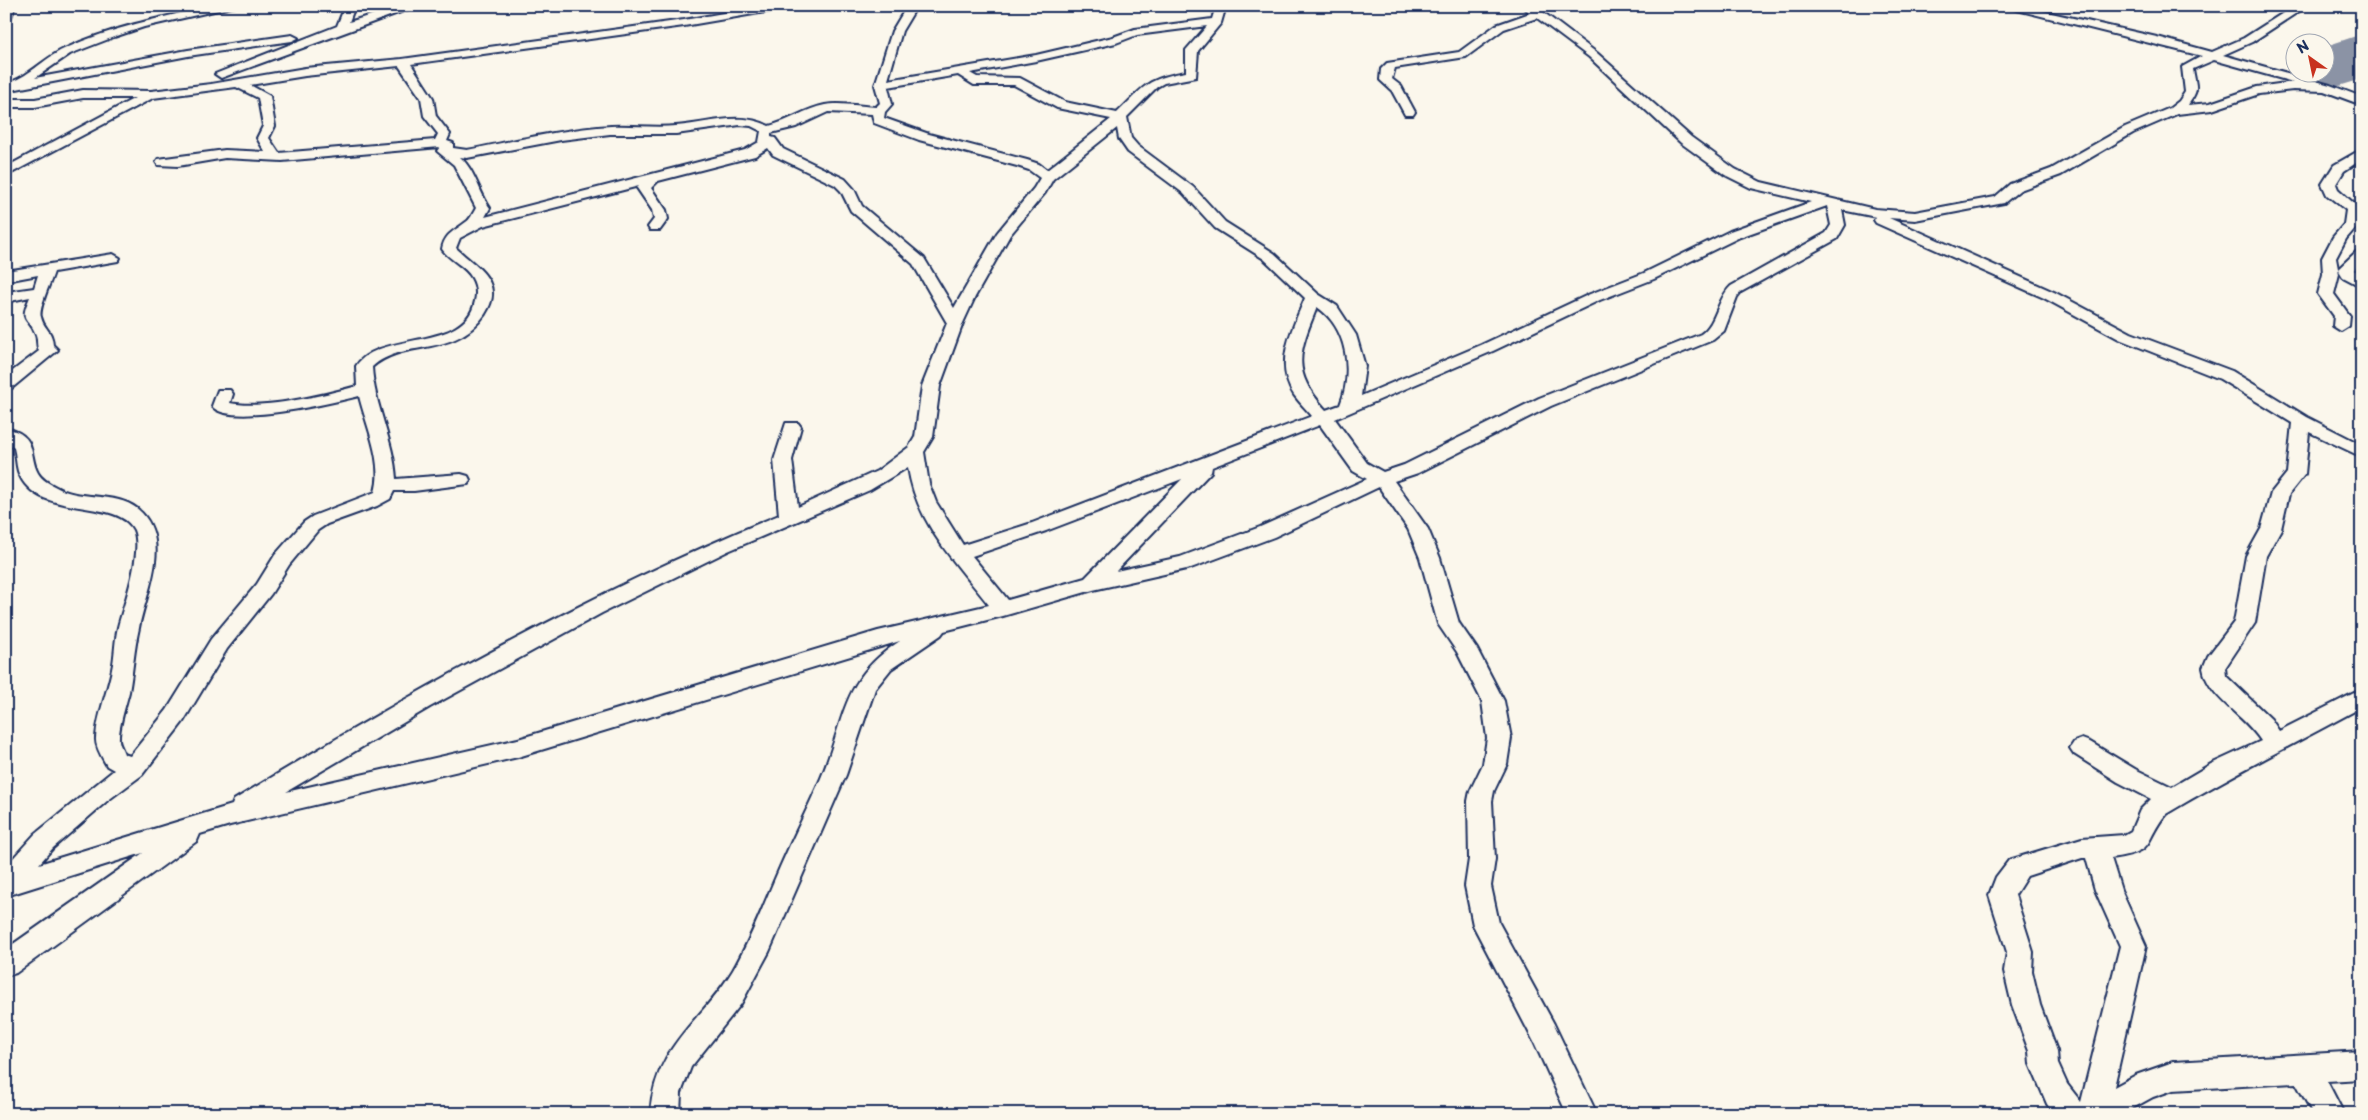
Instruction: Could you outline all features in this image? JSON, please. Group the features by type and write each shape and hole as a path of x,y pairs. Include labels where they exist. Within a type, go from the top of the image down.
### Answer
{"street":[{"path":"6,17 10,6"},
{"path":"10,88 66,52 110,35 141,24 232,6"},
{"path":"337,30 350,6"},
{"path":"274,156 263,138 269,126 264,96 237,83 225,81 225,79 282,50 412,6"},
{"path":"6,103 35,103 83,94 151,94 330,68 402,62 684,23 783,6"},
{"path":"912,6 897,31 881,85 886,104 879,111 878,120 886,125 924,137 1034,167 1047,177"},
{"path":"2006,6 2150,38 2361,98"},
{"path":"2050,6 2067,20"},
{"path":"1409,112 1397,89 1386,80 1387,69 1391,65 1462,55 1500,27 1532,10 1592,55 1686,140 1730,172 1756,185 1830,203 1904,216 1915,216 1999,200 2015,187 2056,172 2129,130 2174,111 2183,104 2191,92 2192,86 2187,70 2188,67 2248,40 2302,6"},
{"path":"881,85 961,72 1116,40 1135,32 1219,14"},
{"path":"230,815 342,745 492,662 672,569 854,490 900,465 915,453 924,437 931,386 955,323 994,248 1040,190 1047,177 1090,145 1153,84 1161,80 1192,75 1192,50 1219,14"},
{"path":"10,88 188,53 337,30"},
{"path":"402,62 427,98 430,116 444,134 442,147"},
{"path":"132,94 178,85 244,68"},
{"path":"961,72 974,81 1016,80 1061,105 1121,117"},
{"path":"6,172 151,94 178,85"},
{"path":"2174,111 2212,106 2238,96 2274,88 2310,85 2329,88"},
{"path":"6,885 44,841 99,794 134,768 174,716 219,644 264,589 282,560 298,540 320,520 383,495 388,478 363,369 368,360 383,354 443,339 468,324 480,309 484,296 479,276 468,263 449,249 454,236 472,226 531,209 750,153 772,141 792,124 827,108 879,111"},
{"path":"1121,117 1126,139 1133,148 1157,169 1188,190 1220,225 1269,256 1313,298 1331,309 1348,335 1357,376 1355,390 1344,409"},
{"path":"163,162 178,162 225,154 274,156 442,147 467,154 561,136 618,130 676,130 740,121 754,123 772,141 840,182 847,189 856,208 918,261 955,323"},
{"path":"442,147 458,161 468,178 473,195 483,208 500,211 531,209"},
{"path":"2341,326 2342,316 2326,294 2331,274 2328,258 2344,232 2351,225 2354,213 2353,209 2338,196 2329,184 2339,168 2362,153"},
{"path":"653,178 644,188 659,210 661,219 655,227"},
{"path":"2338,196 2362,196"},
{"path":"2338,196 2362,208"},
{"path":"6,885 230,815 518,748 878,639 1003,609 1092,583 1184,564 1267,532 1382,480 1411,469 1545,402 1707,337 1716,331 1730,295 1736,289 1770,272 1832,236 1838,225 1830,203"},
{"path":"1326,422 1344,409 1432,372 1595,297 1666,268 1741,231 1830,203 1903,229 1958,256 2049,295 2125,336 2220,372 2252,388 2301,421 2362,452"},
{"path":"472,226 483,208"},
{"path":"2344,232 2362,253 2346,269 2348,274 2362,282"},
{"path":"6,276 113,258"},
{"path":"6,384 50,350 45,348 44,334 32,315 46,270"},
{"path":"6,298 41,291"},
{"path":"1313,298 1293,348 1296,379 1301,394 1326,422 1360,467 1382,480 1396,495 1425,543 1449,624 1466,649 1493,701 1499,738 1495,764 1482,791 1480,801 1482,859 1478,886 1481,907 1486,926 1544,1033 1582,1114"},
{"path":"960,553 1003,541 1273,437 1326,422 1359,418 1405,394 1432,372"},
{"path":"224,394 221,406 226,409 242,410 314,402 367,389"},
{"path":"1308,403 1344,409"},
{"path":"2275,744 2263,724 2216,679 2214,668 2216,662 2244,623 2256,556 2271,528 2280,493 2296,474 2301,421"},
{"path":"789,517 783,460 792,427"},
{"path":"6,433 23,446 28,472 36,482 48,491 59,497 76,502 115,506 134,516 144,531 146,547 141,584 128,629 124,664 107,740 115,760 134,768"},
{"path":"915,453 918,479 925,502 936,521 1003,609"},
{"path":"1092,583 1128,548 1173,496 1212,460"},
{"path":"387,485 414,485 461,480"},
{"path":"665,1114 668,1081 675,1066 688,1047 727,1002 742,980 762,940 839,761 856,704 871,677 880,666 947,621"},
{"path":"2072,1114 2058,1094 2044,1064 2043,1051 2026,1005 2018,971 2020,952 2002,895 2005,885 2018,868 2062,852 2129,845 2140,838 2153,812 2174,798 2219,771 2362,698"},
{"path":"2082,748 2128,777 2174,798"},
{"path":"6,964 203,823"},
{"path":"2095,848 2108,890 2133,946 2093,1114 2146,1085 2173,1076 2362,1065"},
{"path":"2304,1068 2329,1114"}],"runway":[{"path":"2336,66 2362,54"}]}
